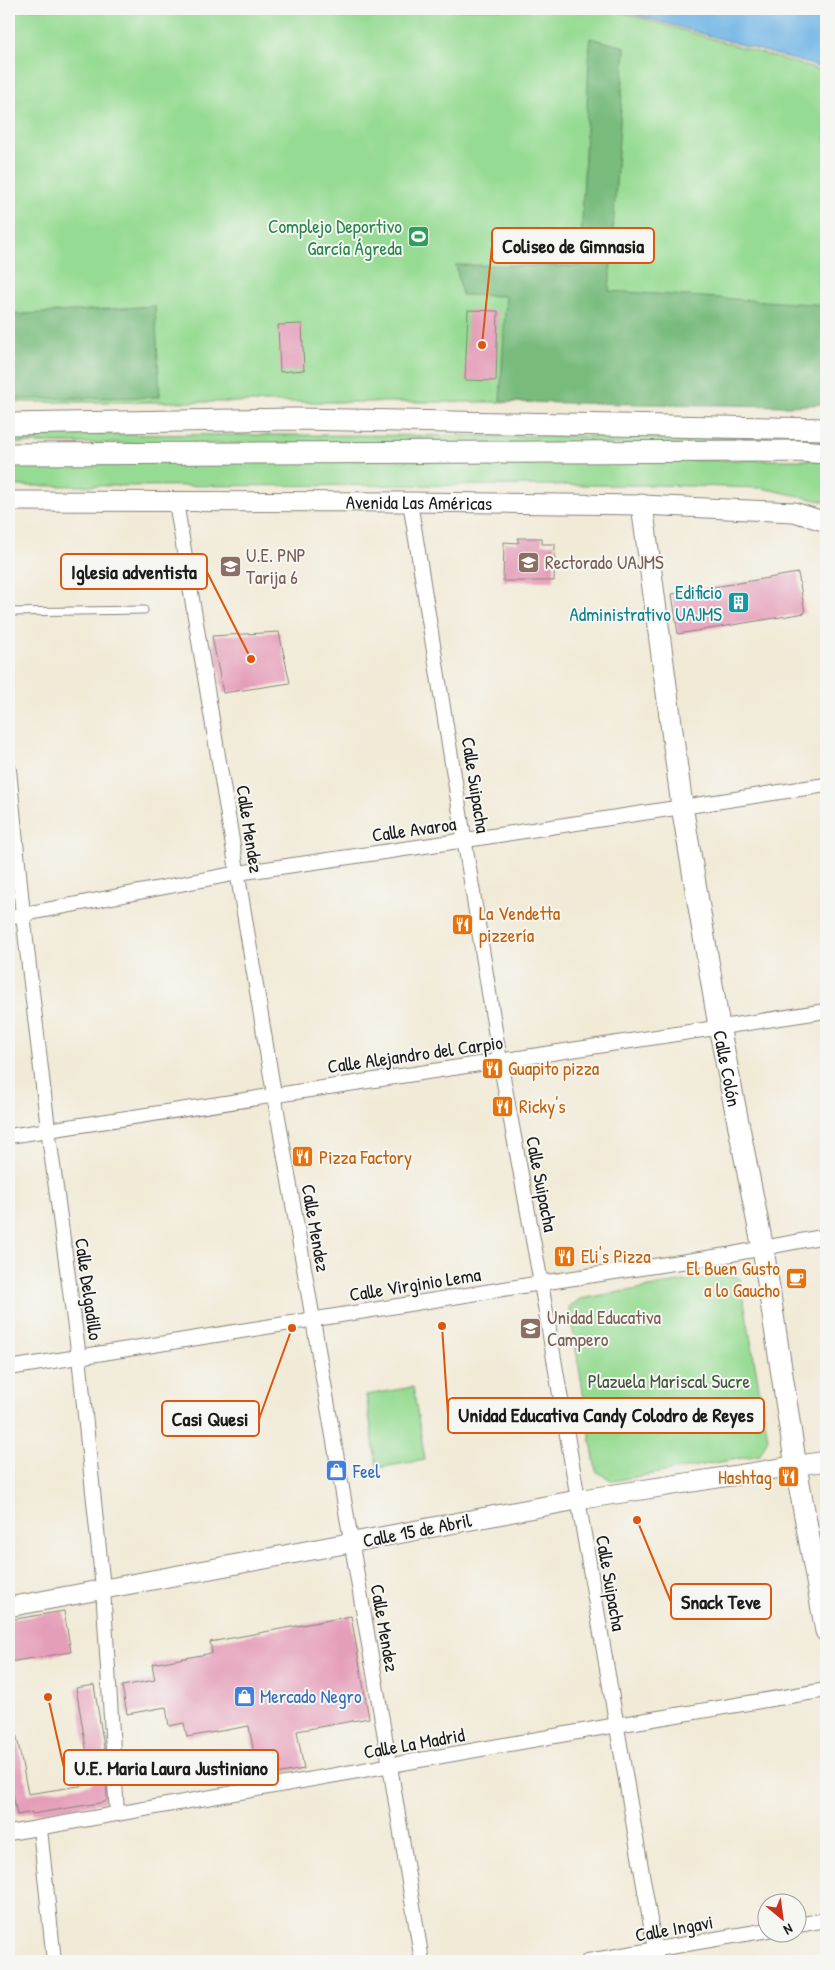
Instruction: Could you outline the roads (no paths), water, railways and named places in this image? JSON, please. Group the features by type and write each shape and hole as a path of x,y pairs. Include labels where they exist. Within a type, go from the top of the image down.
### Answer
{"main road":[{"path":"9,424 296,419 826,429"},
{"path":"9,454 799,451 826,453"},
{"name":"Calle Colón","path":"642,505 682,806 719,1026 763,1249 796,1467 826,1631"}],"street":[{"name":"Avenida Las Américas","path":"9,502 410,502 642,505 794,512 826,522"},
{"name":"Calle Mendez","path":"176,502 274,1094 422,1961"},
{"name":"Calle Suipacha","path":"410,502 466,840 500,1061 541,1283 656,1956"},
{"name":"Calle Delgadillo","path":"9,770 23,915 48,1129 79,1357 103,1588 118,1814"},
{"name":"Calle Avaroa","path":"9,917 238,873 826,785"},
{"name":"Calle Alejandro del Carpio","path":"9,1136 826,1010"},
{"name":"Calle Virginio Lema","path":"9,1368 763,1249 826,1236"},
{"name":"Calle 15 de Abril","path":"9,1607 577,1500 826,1461"},
{"name":"Calle La Madrid","path":"9,1833 617,1724 826,1690"},
{"path":"40,1828 54,1961"},
{"path":"808,1923 826,1920"},
{"name":"Calle Ingavi","path":"588,1961 656,1956 758,1932"}],"lane":[{"path":"9,612 144,610"}],"water":[{"path":"616,9 826,9 826,69"}],"place":[{"name":"Complejo Deportivo García Ágreda","path":"418,237"},
{"name":"Coliseo de Gimnasia","path":"482,345"},
{"name":"Rectorado UAJMS","path":"529,562"},
{"name":"U.E. PNP Tarija 6","path":"230,566"},
{"name":"Edificio Administrativo UAJMS","path":"738,603"},
{"name":"Iglesia adventista","path":"251,659"},
{"name":"La Vendetta pizzería","path":"463,924"},
{"name":"Guapito pizza","path":"492,1068"},
{"name":"Ricky's","path":"503,1106"},
{"name":"Pizza Factory","path":"303,1157"},
{"name":"Eli's Pizza","path":"565,1256"},
{"name":"El Buen Gusto a lo Gaucho","path":"796,1279"},
{"name":"Unidad Educativa Candy Colodro de Reyes","path":"442,1326"},
{"name":"Casi Quesi","path":"292,1328"},
{"name":"Unidad Educativa Campero","path":"531,1328"},
{"name":"Feel","path":"337,1471"},
{"name":"Hashtag","path":"788,1477"},
{"name":"Snack Teve","path":"637,1520"},
{"name":"Mercado Negro","path":"244,1696"},
{"name":"U.E. Maria Laura Justiniano","path":"48,1697"}],"park label":[{"name":"Plazuela Mariscal Sucre","path":"669,1381"}]}
